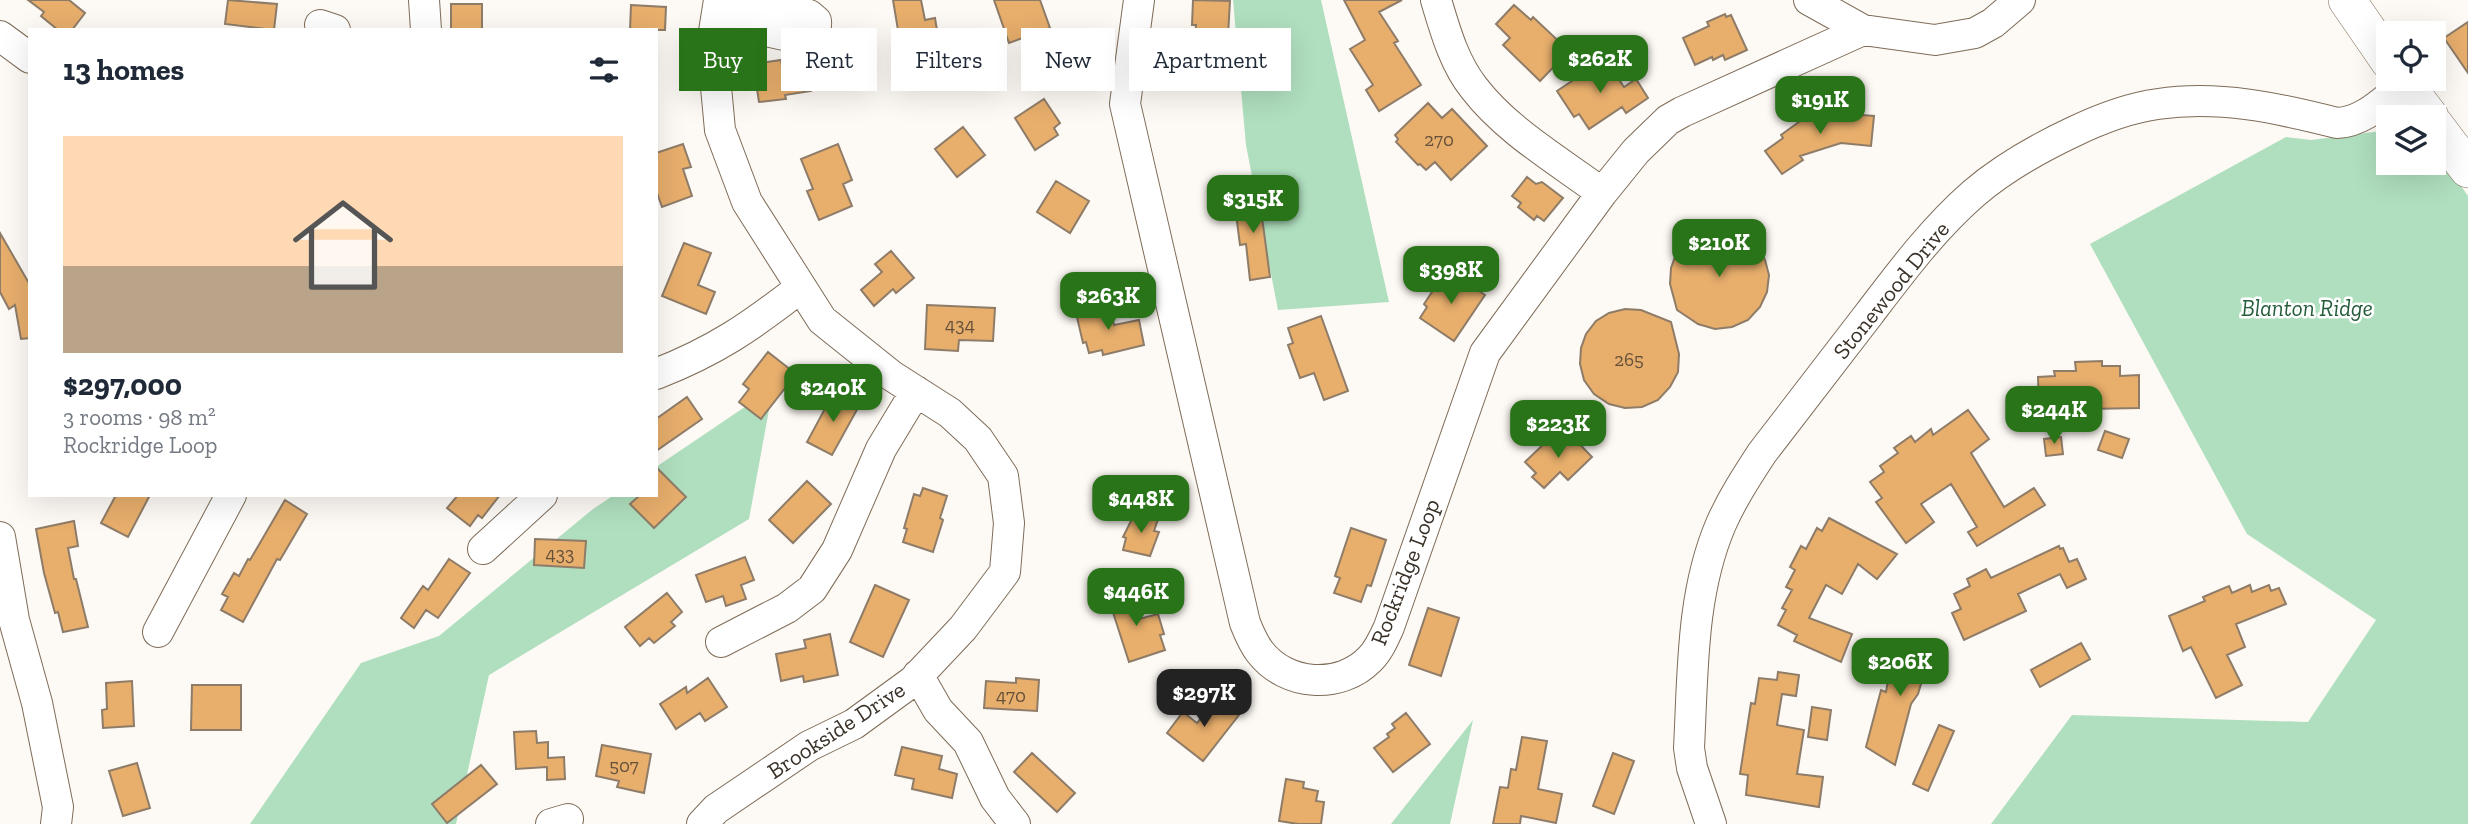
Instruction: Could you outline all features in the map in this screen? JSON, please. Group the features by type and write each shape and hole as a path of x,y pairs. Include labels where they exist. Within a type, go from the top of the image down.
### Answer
{"main road":[{"path":"2347,0 2376,42"},
{"path":"2446,140 2468,169"}],"street":[{"path":"424,0 426,28"},
{"path":"717,10 802,39 808,38 814,32 816,21 809,15 743,0"},
{"name":"Rockridge Loop","path":"1139,0 1125,104 1245,623 1261,654 1287,674 1304,680 1320,681 1347,675 1365,663 1380,645 1389,627 1485,354 1602,193 1636,151 1668,120 1863,30"},
{"path":"1436,0 1451,48 1473,88 1509,124 1602,193"},
{"path":"1809,0 1863,30 1935,40 1975,33 1993,23 2020,0"},
{"path":"1804,57 1828,37 1833,26 1809,0"},
{"name":"Brookside Drive","path":"702,824 716,810 808,746 854,724 918,676 963,628 1005,572 1009,523 1003,476 978,439 950,414 892,376 822,320 747,202 720,130 712,44 717,10"},
{"path":"0,36 28,57"},
{"name":"Stonewood Drive","path":"1711,824 1692,768 1689,748 1696,617 1708,562 1722,523 1742,483 1762,453 1937,229 1973,194 2006,168 2051,143 2123,111 2158,103 2242,102 2337,123 2351,122 2365,115 2384,91"},
{"path":"658,373 699,357 720,345 800,288"},
{"path":"721,642 787,608 813,589 837,550 881,449 916,391"},
{"path":"158,632 229,497"},
{"path":"483,549 540,497"},
{"path":"0,537 14,620 37,703 58,807 56,824"},
{"path":"918,676 938,710 968,742 995,797 1015,824"}],"green space":[{"path":"1233,0 1321,0 1389,302 1278,310 1246,145 1241,91 1291,91 1291,28 1236,28"},
{"name":"Blanton Ridge","path":"2376,132 2376,175 2446,175 2446,165 2468,196 2468,824 1991,824 2072,715 2308,722 2376,620 2247,534 2090,244 2286,137 2311,140"},
{"path":"773,388 749,519 489,675 456,824 250,824 361,663 439,636 611,497 658,497 658,466"},
{"path":"1473,720 1450,824 1391,824"}],"building":[{"path":"28,0 69,0 85,13 74,28 56,28 41,16 44,12"},
{"path":"228,0 277,4 274,28 225,24"},
{"path":"893,0 921,0 925,20 935,18 937,28 898,28"},
{"path":"994,0 1040,0 1050,28 1021,28 1021,39 1009,43 1007,28 1004,28"},
{"path":"1193,0 1230,1 1228,28 1196,28 1196,25 1192,25"},
{"path":"1344,0 1402,0 1379,12 1398,41 1394,43 1421,85 1379,111 1366,90 1373,85 1350,49 1365,40"},
{"path":"451,4 482,4 482,28 451,28"},
{"path":"631,5 666,7 665,30 630,28"},
{"path":"1514,5 1531,20 1533,17 1569,51 1540,81 1503,45 1510,38 1496,24"},
{"path":"1725,14 1726,17 1731,15 1747,50 1725,60 1723,55 1695,65 1683,38 1709,26 1707,22"},
{"path":"2468,22 2468,73 2446,41 2446,37"},
{"path":"1605,59 1624,87 1636,79 1648,98 1626,113 1622,107 1589,129 1579,114 1574,117 1557,91"},
{"path":"781,60 781,91 811,91 785,95 786,99 759,102 757,91 767,91 767,62"},
{"path":"1044,99 1060,123 1054,128 1058,135 1035,150 1015,118"},
{"path":"1428,103 1442,118 1452,109 1487,146 1451,180 1435,162 1426,170 1418,165 1396,142 1398,139 1395,135"},
{"path":"1823,106 1825,112 1874,116 1871,146 1841,143 1800,156 1803,160 1782,174 1765,151 1807,116 1806,111"},
{"path":"963,127 985,155 957,177 935,149"},
{"path":"683,144 691,167 683,169 692,196 662,207 658,196 658,152"},
{"path":"838,144 852,180 843,184 852,206 819,220 807,191 813,189 801,159"},
{"path":"1527,177 1536,184 1542,182 1563,198 1544,221 1537,216 1534,220 1518,207 1521,203 1512,196"},
{"path":"1056,181 1089,201 1070,233 1037,212"},
{"path":"1259,195 1270,277 1250,280 1246,244 1240,245 1234,198"},
{"path":"1730,230 1745,236 1757,246 1769,275 1767,292 1760,307 1748,320 1732,327 1715,329 1698,324 1677,310 1670,284 1671,268 1676,254 1686,242 1699,233"},
{"path":"0,233 28,282 28,338 21,339 15,305 9,309 0,292"},
{"path":"684,243 711,253 698,285 715,292 706,314 662,296"},
{"path":"891,251 914,278 896,293 893,289 874,306 861,290 882,272 875,264"},
{"path":"1450,272 1485,295 1454,341 1420,318 1427,307 1424,304"},
{"path":"927,305 995,308 993,341 959,340 958,351 925,349"},
{"path":"1110,306 1114,325 1139,320 1144,345 1103,355 1102,350 1089,353 1086,342 1083,343 1076,313"},
{"path":"1625,309 1641,310 1671,322 1679,354 1678,372 1670,387 1658,400 1642,407 1625,408 1609,404 1594,394 1584,380 1580,364 1581,348 1586,334 1596,321 1609,313"},
{"path":"1321,316 1348,391 1324,400 1314,373 1300,378 1288,345 1293,343 1288,328"},
{"path":"768,352 796,374 761,419 739,402 749,389 743,384"},
{"path":"2102,361 2102,366 2120,366 2120,376 2139,375 2139,408 2039,410 2038,377 2055,376 2054,371 2076,371 2075,362"},
{"path":"834,392 859,406 832,455 807,442"},
{"path":"687,397 702,419 658,450 658,418"},
{"path":"1968,410 1989,439 1971,453 2004,507 2034,488 2045,505 1977,546 1968,532 1977,527 1951,484 1921,504 1934,522 1906,543 1876,502 1882,498 1870,482 1884,472 1880,466 1898,453 1894,448 1911,436 1915,442 1931,429 1933,435"},
{"path":"2105,431 2129,439 2122,458 2098,450"},
{"path":"1568,432 1592,457 1568,480 1560,472 1544,488 1532,477 1536,473 1525,462 1548,440 1553,446"},
{"path":"2061,437 2063,454 2046,456 2044,439"},
{"path":"658,469 686,497 654,528 630,504 638,497 658,497"},
{"path":"807,481 831,504 793,543 769,520"},
{"path":"923,488 947,496 933,552 903,542 907,529 904,528 914,494 920,496"},
{"path":"115,497 149,497 128,537 101,523"},
{"path":"456,497 498,497 482,518 478,515 470,526 447,508"},
{"path":"285,500 307,514 280,560 277,559 243,622 221,610 228,597 222,594 234,573 239,576 248,559 250,560"},
{"path":"1136,511 1158,519 1154,531 1159,532 1150,556 1123,550 1126,538 1123,537"},
{"path":"1829,518 1897,554 1877,579 1858,564 1842,594 1826,585 1809,618 1852,634 1841,662 1794,641 1797,635 1778,625 1786,610 1782,608 1792,590 1786,587 1795,570 1790,567 1801,546 1806,549 1817,528 1822,531"},
{"path":"74,521 78,546 68,548 88,627 63,632 44,573 36,529"},
{"path":"1351,528 1386,540 1371,586 1367,585 1361,602 1334,593 1340,578 1335,576"},
{"path":"535,539 586,541 584,568 534,565"},
{"path":"2059,546 2060,549 2063,548 2069,562 2077,559 2086,579 2067,588 2060,574 2018,594 2026,611 1964,640 1952,613 1961,609 1954,594 1970,586 1967,579 1986,569 1991,578"},
{"path":"745,557 754,580 741,585 746,599 726,606 723,596 706,602 696,575"},
{"path":"449,559 470,573 438,618 426,610 414,628 401,618 423,586 428,590"},
{"path":"875,585 909,600 883,657 850,642"},
{"path":"2250,585 2252,592 2269,585 2271,591 2279,588 2286,604 2236,624 2245,647 2227,655 2242,685 2216,698 2191,647 2183,651 2169,616 2205,601 2203,597 2229,586 2232,593"},
{"path":"1130,590 1139,619 1158,614 1165,650 1129,662 1108,597"},
{"path":"667,593 682,612 671,622 675,626 654,643 649,638 640,646 625,627"},
{"path":"1428,608 1459,618 1441,676 1409,665"},
{"path":"830,634 838,675 804,682 803,676 781,681 776,654 806,648 804,640"},
{"path":"1911,640 1933,646 1944,654 1940,668 1927,664 1918,694 1911,704 1895,765 1866,747 1881,690 1886,692 1890,669"},
{"path":"2081,643 2090,659 2040,687 2031,670"},
{"path":"1778,672 1799,675 1796,696 1782,694 1777,725 1804,730 1797,774 1823,777 1819,807 1746,795 1748,775 1740,774 1751,703 1755,704 1759,678 1777,680"},
{"path":"708,678 727,707 705,721 700,713 676,729 660,704 686,687 687,693"},
{"path":"1016,678 1039,680 1037,711 984,708 986,681 1016,683"},
{"path":"132,681 134,726 103,728 102,710 107,709 106,683"},
{"path":"192,685 241,685 241,730 191,730"},
{"path":"1217,698 1239,715 1203,761 1167,733 1183,712 1197,723"},
{"path":"1812,707 1831,710 1827,740 1808,737"},
{"path":"1406,713 1430,744 1393,772 1374,748 1389,737 1387,734 1395,728 1392,724"},
{"path":"1939,725 1954,731 1928,791 1913,784"},
{"path":"536,731 537,743 548,742 548,758 564,757 565,779 547,780 547,767 516,769 514,732"},
{"path":"1522,737 1547,741 1538,789 1562,794 1556,823 1521,816 1520,824 1493,824 1500,787 1508,788 1511,769 1516,770"},
{"path":"602,745 651,754 644,793 617,787 619,781 596,776"},
{"path":"902,747 942,756 939,769 957,774 952,798 912,789 914,779 895,775"},
{"path":"1032,753 1075,793 1057,812 1014,772"},
{"path":"1613,753 1634,761 1614,814 1593,806"},
{"path":"137,763 150,808 123,816 109,771"},
{"path":"481,765 497,784 447,823 432,804"},
{"path":"1286,779 1304,782 1303,788 1318,791 1316,801 1324,802 1321,824 1279,821"}]}
